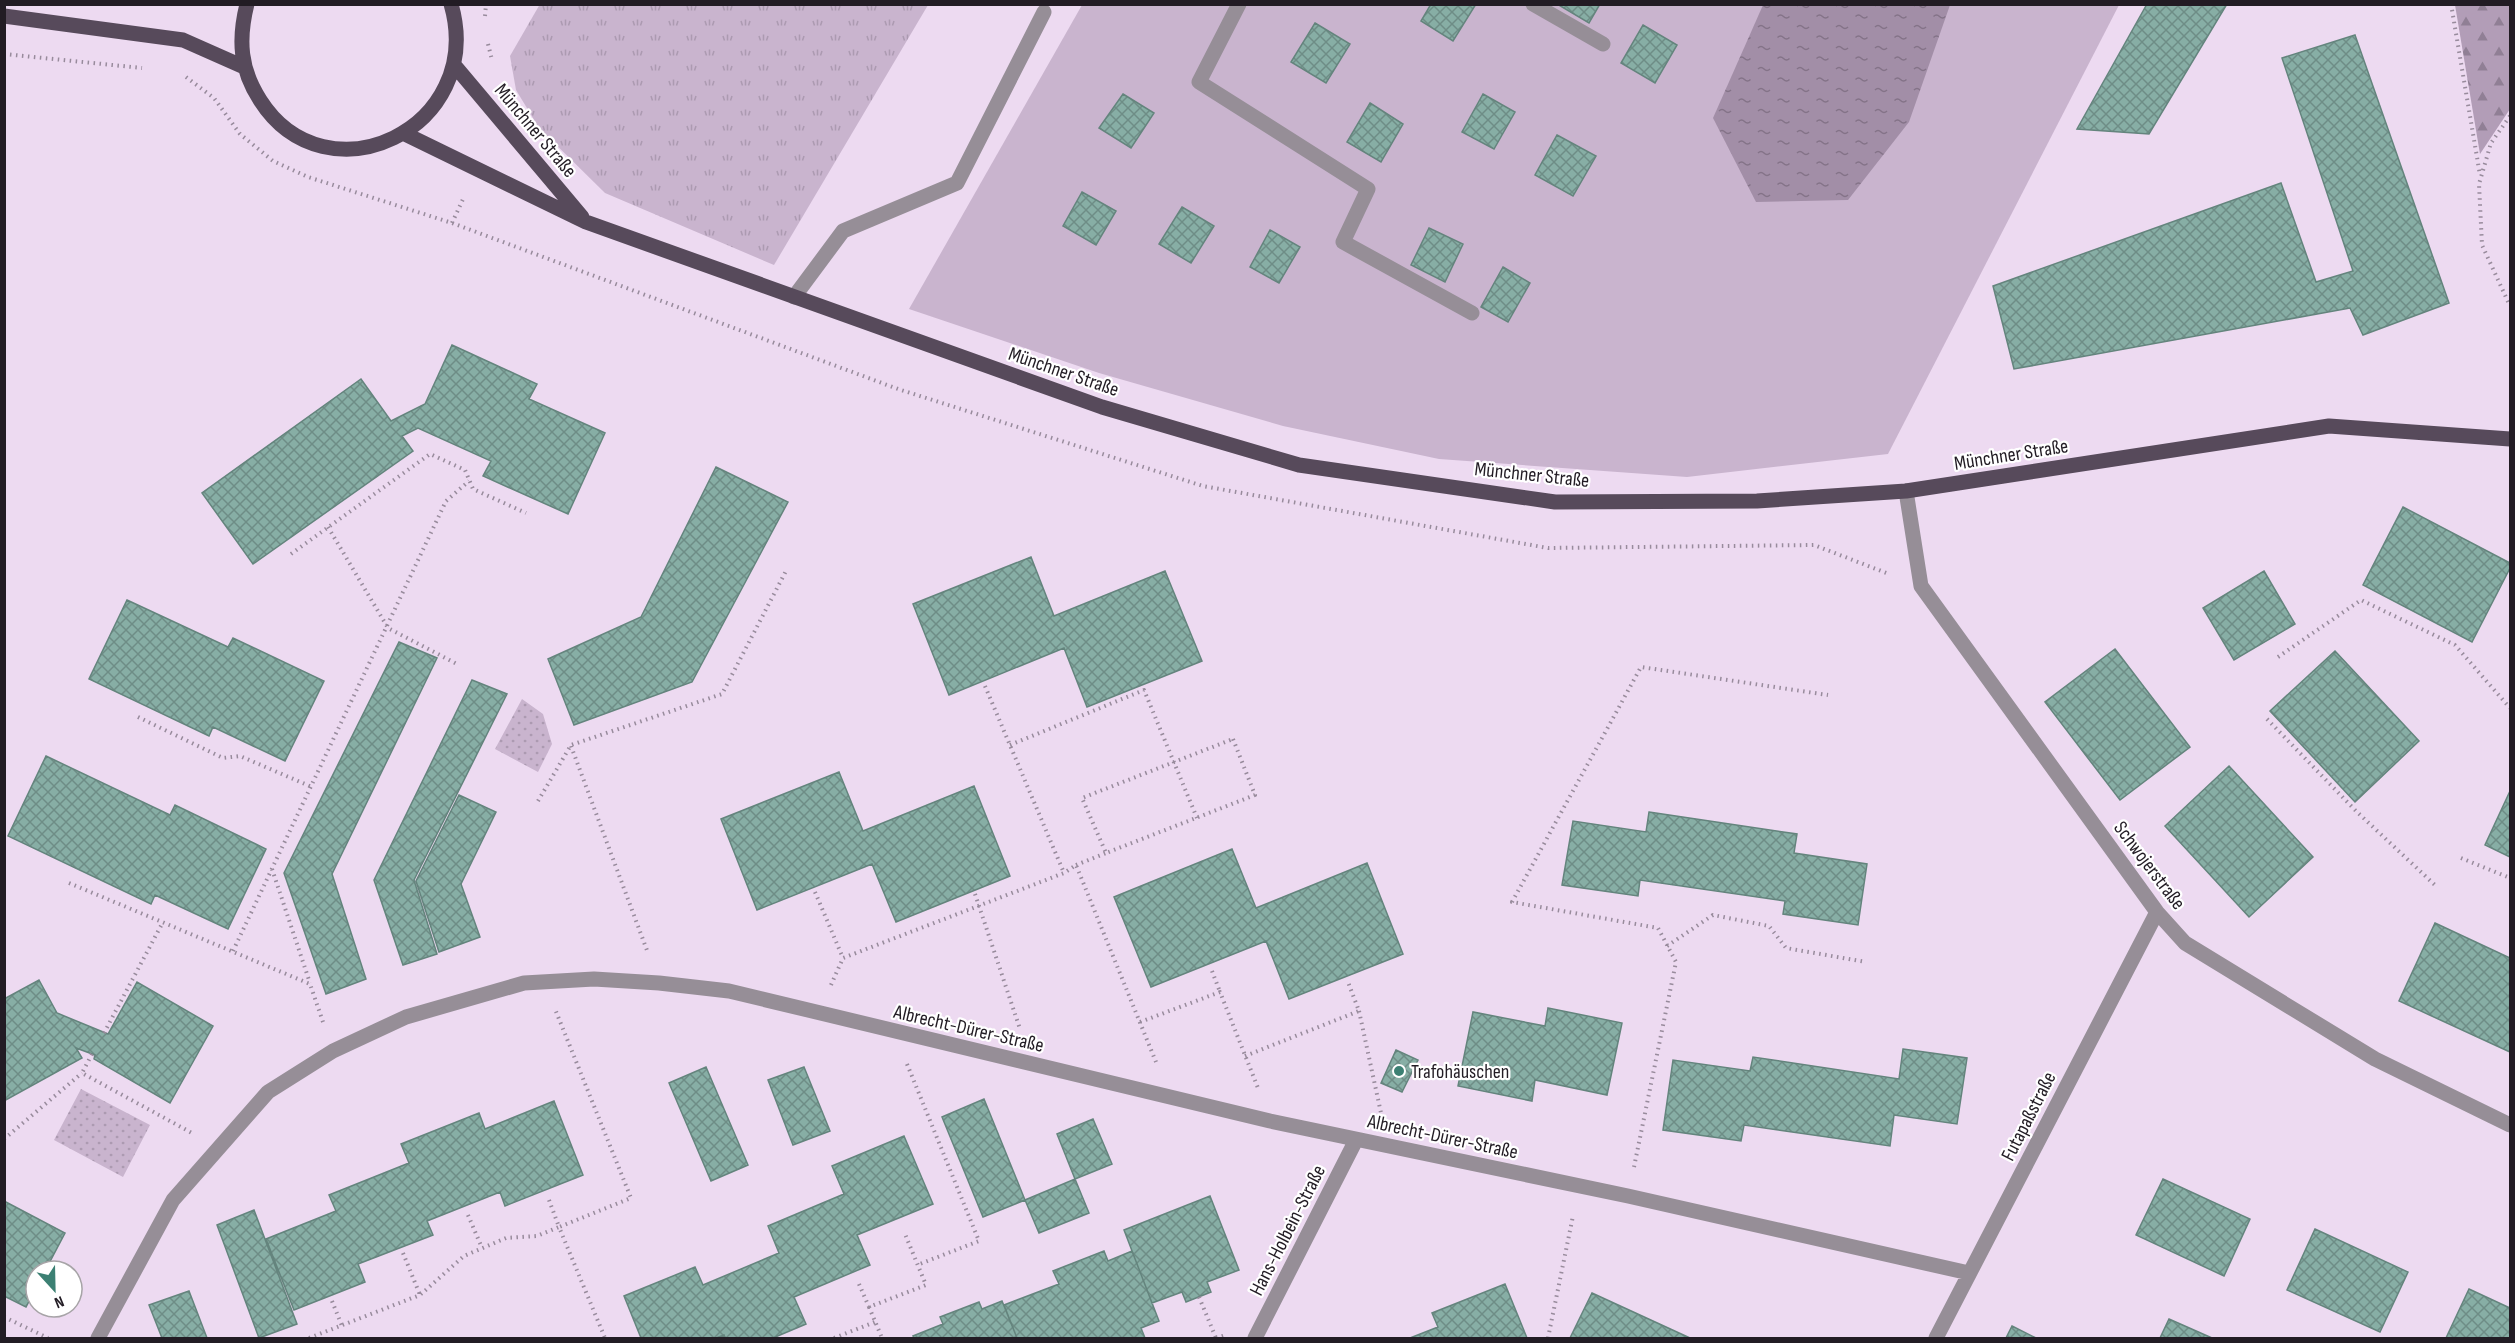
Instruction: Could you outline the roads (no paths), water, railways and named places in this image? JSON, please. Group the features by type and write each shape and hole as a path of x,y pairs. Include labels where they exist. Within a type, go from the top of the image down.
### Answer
{"main road":[{"path":"247,4 241,29 244,67 250,85 269,114 298,137 333,148 370,147 405,134 428,116 439,100 455,66 458,36 452,5"},
{"path":"4,16 183,40 244,67"},
{"name":"Münchner Straße","path":"455,66 586,222"},
{"name":"Münchner Straße","path":"405,134 586,222 1102,407 1299,465 1555,502 1757,501 1906,491 2329,426 2511,438"}],"street":[{"path":"1239,4 1199,82 1368,189 1343,242 1472,313"},
{"path":"1533,4 1603,44"},
{"path":"794,297 843,231 957,183 1044,12"},
{"name":"Schwojerstraße","path":"1906,491 1921,586 2157,912 2185,943 2375,1059 2511,1125"},
{"name":"Futapaßstraße","path":"1936,1338 2157,912"},
{"name":"Albrecht-Dürer-Straße","path":"98,1338 173,1200 268,1092 333,1051 406,1017 524,983 594,979 659,983 729,992 1270,1121 1628,1196 1969,1274"},
{"name":"Hans-Holbein-Straße","path":"1256,1338 1356,1140"}],"water":[{"path":"1763,5 1950,5 1909,122 1848,200 1756,202 1713,118"}],"place":[{"name":"Trafohäuschen","path":"1399,1071"}]}
